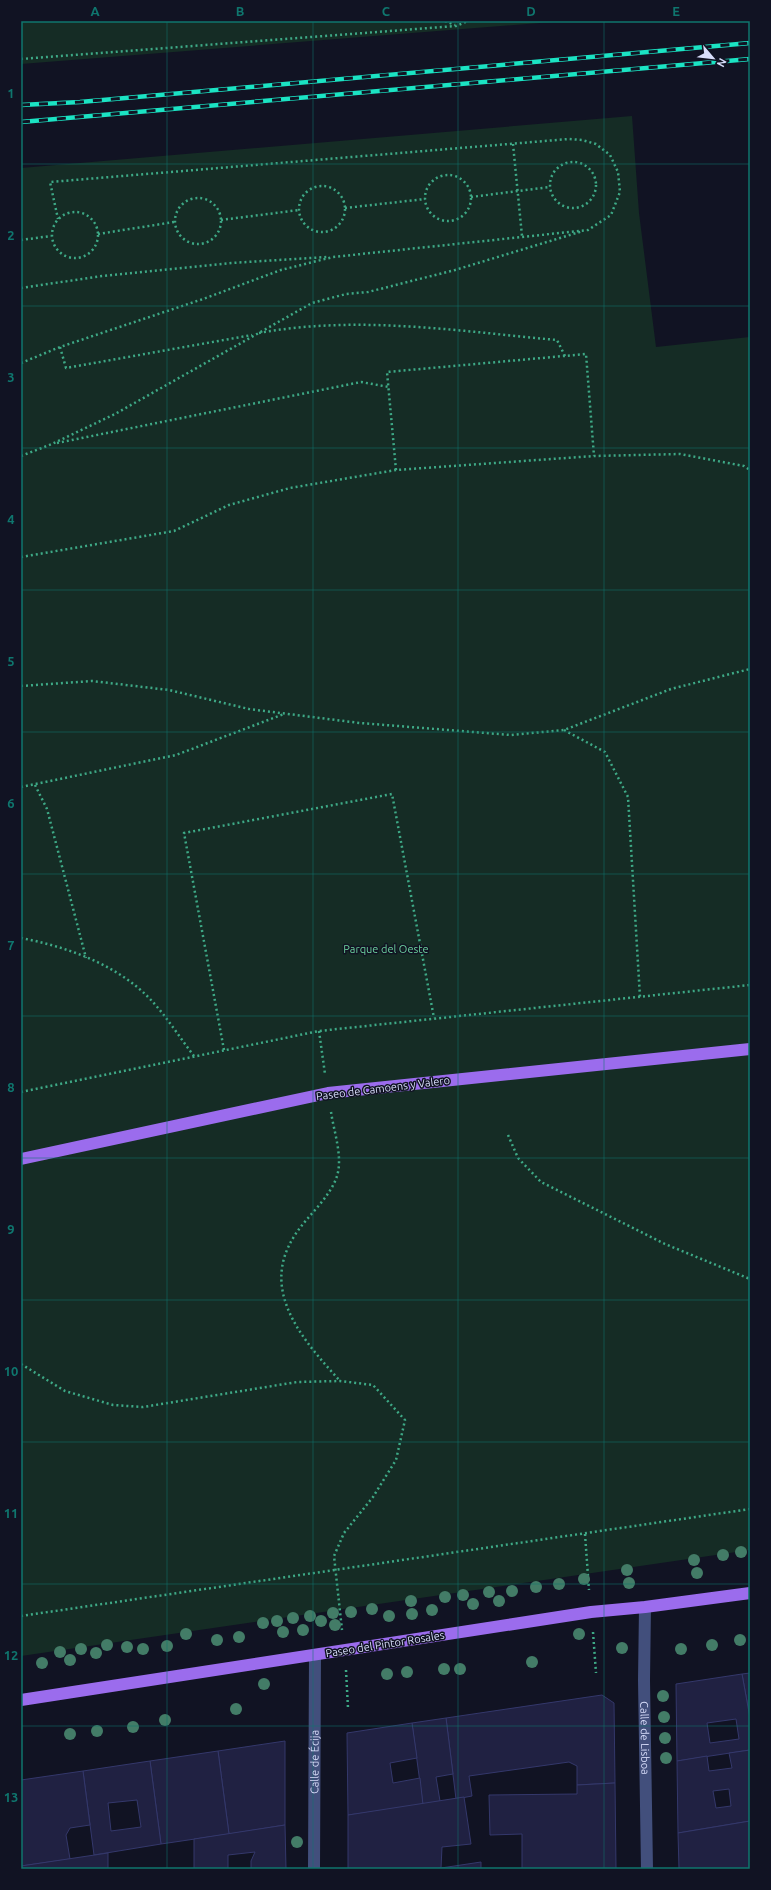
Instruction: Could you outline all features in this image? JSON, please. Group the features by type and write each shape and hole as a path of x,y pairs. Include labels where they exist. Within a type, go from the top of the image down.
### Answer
{"main road":[{"name":"Paseo de Camoens y Valero","path":"21,1159 328,1093 750,1049"},
{"name":"Paseo del Pintor Rosales","path":"21,1700 315,1656 591,1612 645,1607 750,1593"}],"street":[{"name":"Calle de Lisboa","path":"645,1607 644,1680 647,1869"},
{"name":"Calle de Écija","path":"314,1869 315,1656"}],"path":[{"path":"445,21 456,26"},
{"path":"21,59 456,26 468,21"},
{"path":"21,456 52,444 115,414 312,303 346,294 368,292 455,270 588,230 610,215 620,192 618,172 610,155 596,144 582,140 569,139 50,182 58,220"},
{"path":"513,144 522,236"},
{"path":"572,162 585,166 591,171 596,184 591,199 585,205 570,209 556,201 550,187 550,179 558,167 572,162"},
{"path":"447,175 461,179 466,184 471,197 466,212 460,218 453,221 437,219 430,214 425,199 428,185 439,176 447,175"},
{"path":"321,186 328,187 340,195 345,208 340,224 327,232 311,230 301,219 299,210 300,203 307,191 321,186"},
{"path":"471,197 550,187"},
{"path":"201,198 215,206 221,220 217,234 212,240 199,244 192,244 180,236 174,222 179,207 185,202 201,198"},
{"path":"345,208 425,199"},
{"path":"221,220 299,210"},
{"path":"71,212 79,212 86,215 96,226 98,234 97,242 93,249 80,258 64,256 58,251 51,236 54,224 58,220 71,212"},
{"path":"98,234 174,222"},
{"path":"21,288 102,276 216,264 333,257 588,230"},
{"path":"21,240 51,236"},
{"path":"21,363 60,347 203,299 281,270 333,257"},
{"path":"60,347 66,368 291,328 326,325 394,326 557,340 565,356"},
{"path":"396,470 387,372 586,354 594,456"},
{"path":"52,444 361,382 389,387"},
{"path":"21,557 174,531 229,505 290,488 396,470 594,456 680,454 744,466 750,470"},
{"path":"21,686 92,681 169,690 249,709 285,714 360,723 511,735 564,730 672,689 750,669"},
{"path":"21,787 176,755 285,714"},
{"path":"564,730 604,752 628,797 640,997"},
{"path":"35,785 47,809 86,958"},
{"path":"224,1050 184,833 392,794 434,1018"},
{"path":"21,938 49,943 112,969 151,1000 194,1056"},
{"path":"21,1092 319,1031 750,985"},
{"path":"508,1135 518,1158 541,1182 665,1244 750,1279"},
{"path":"338,1156 337,1176 328,1192 294,1236 281,1265 283,1298 295,1327 340,1381"},
{"path":"21,1364 65,1391 113,1405 143,1407 298,1382 340,1381 373,1385 405,1420 396,1460 373,1497 344,1532 334,1556 345,1651 348,1708"},
{"path":"21,1616 750,1510"},
{"path":"585,1534 589,1590"},
{"path":"593,1631 596,1673"}],"green space":[{"path":"21,21 565,21 21,64"},
{"name":"Parque del Oeste","path":"632,116 639,213 656,347 750,337 750,1550 21,1656 21,168"}],"building":[{"path":"750,1673 750,1718 742,1674"},
{"path":"742,1674 750,1718 750,1750 677,1761 676,1684","holes":["736,1719 739,1739 710,1743 707,1723"]},
{"path":"602,1695 614,1703 615,1783 577,1785 577,1766 569,1762 469,1776 472,1796 456,1799 446,1718"},
{"path":"446,1718 453,1774 436,1777 440,1801 423,1805 412,1723"},
{"path":"412,1723 417,1758 390,1763 393,1783 420,1778 423,1805 348,1815 347,1733"},
{"path":"285,1741 285,1825 229,1834 218,1751"},
{"path":"750,1750 750,1821 678,1833 677,1761 707,1756 709,1771 732,1768 729,1753","holes":["729,1789 731,1806 716,1808 713,1791"]},
{"path":"218,1751 229,1834 161,1844 150,1761"},
{"path":"150,1761 161,1844 94,1855 83,1771","holes":["137,1800 141,1827 111,1831 108,1803"]},
{"path":"83,1771 90,1825 70,1828 66,1835 70,1859 21,1866 21,1780"},
{"path":"615,1783 616,1869 522,1869 522,1834 490,1835 489,1795 577,1794 577,1785"},
{"path":"464,1797 471,1844 442,1847 441,1868 348,1869 348,1815"},
{"path":"750,1821 750,1869 679,1869 678,1833"},
{"path":"285,1825 286,1869 251,1869 251,1861 255,1852 228,1855 228,1869 194,1869 194,1839"},
{"path":"108,1853 108,1869 21,1869 21,1866"},
{"path":"481,1862 481,1869 433,1869 441,1868"}],"railway":[{"path":"21,105 80,102 750,43"},
{"path":"21,122 750,59"}]}
